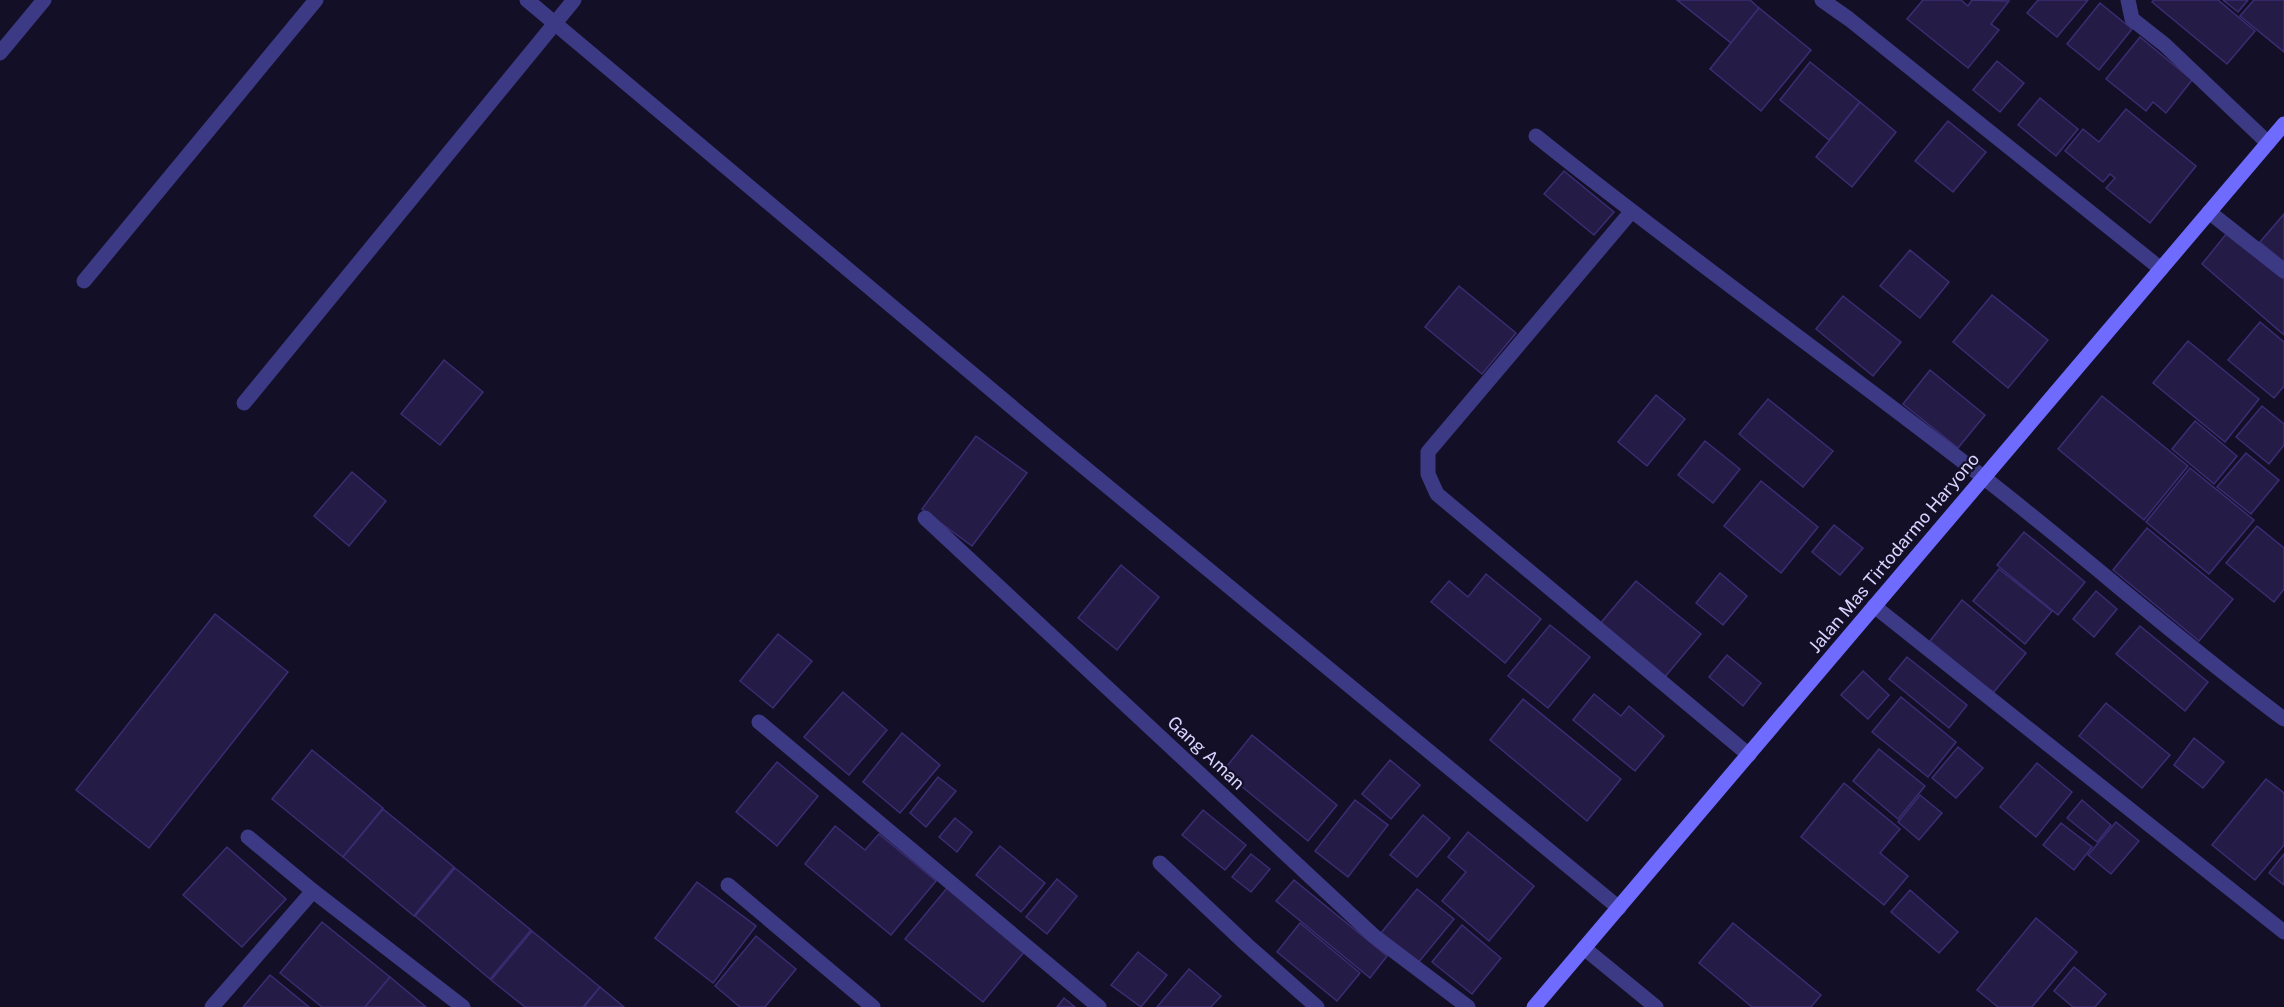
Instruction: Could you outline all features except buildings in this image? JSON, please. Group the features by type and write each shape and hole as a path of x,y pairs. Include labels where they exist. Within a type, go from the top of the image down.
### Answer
{"street":[{"path":"0,53 44,0"},
{"path":"84,281 316,0"},
{"path":"527,0 1050,440 1619,908"},
{"path":"244,403 574,0"},
{"path":"1822,0 1849,19 2160,269"},
{"path":"2128,0 2132,18 2165,45 2268,143"},
{"name":"Jalan Mas Tirtodarmo Haryono","path":"1534,1007 2284,124"},
{"path":"1536,136 1631,212 1984,478 2229,678 2284,719"},
{"path":"1631,212 1428,452 1428,474 1437,494 1749,755"},
{"path":"2209,212 2284,271"},
{"name":"Gang Aman","path":"925,518 1374,936 1468,1007"},
{"path":"1874,606 2284,932"},
{"path":"759,723 1100,1007"},
{"path":"248,837 312,891 463,1007"},
{"path":"1161,863 1247,945 1317,1007"},
{"path":"728,885 873,1007"},
{"path":"212,1007 312,891"},
{"path":"1584,948 1656,1007"}]}
